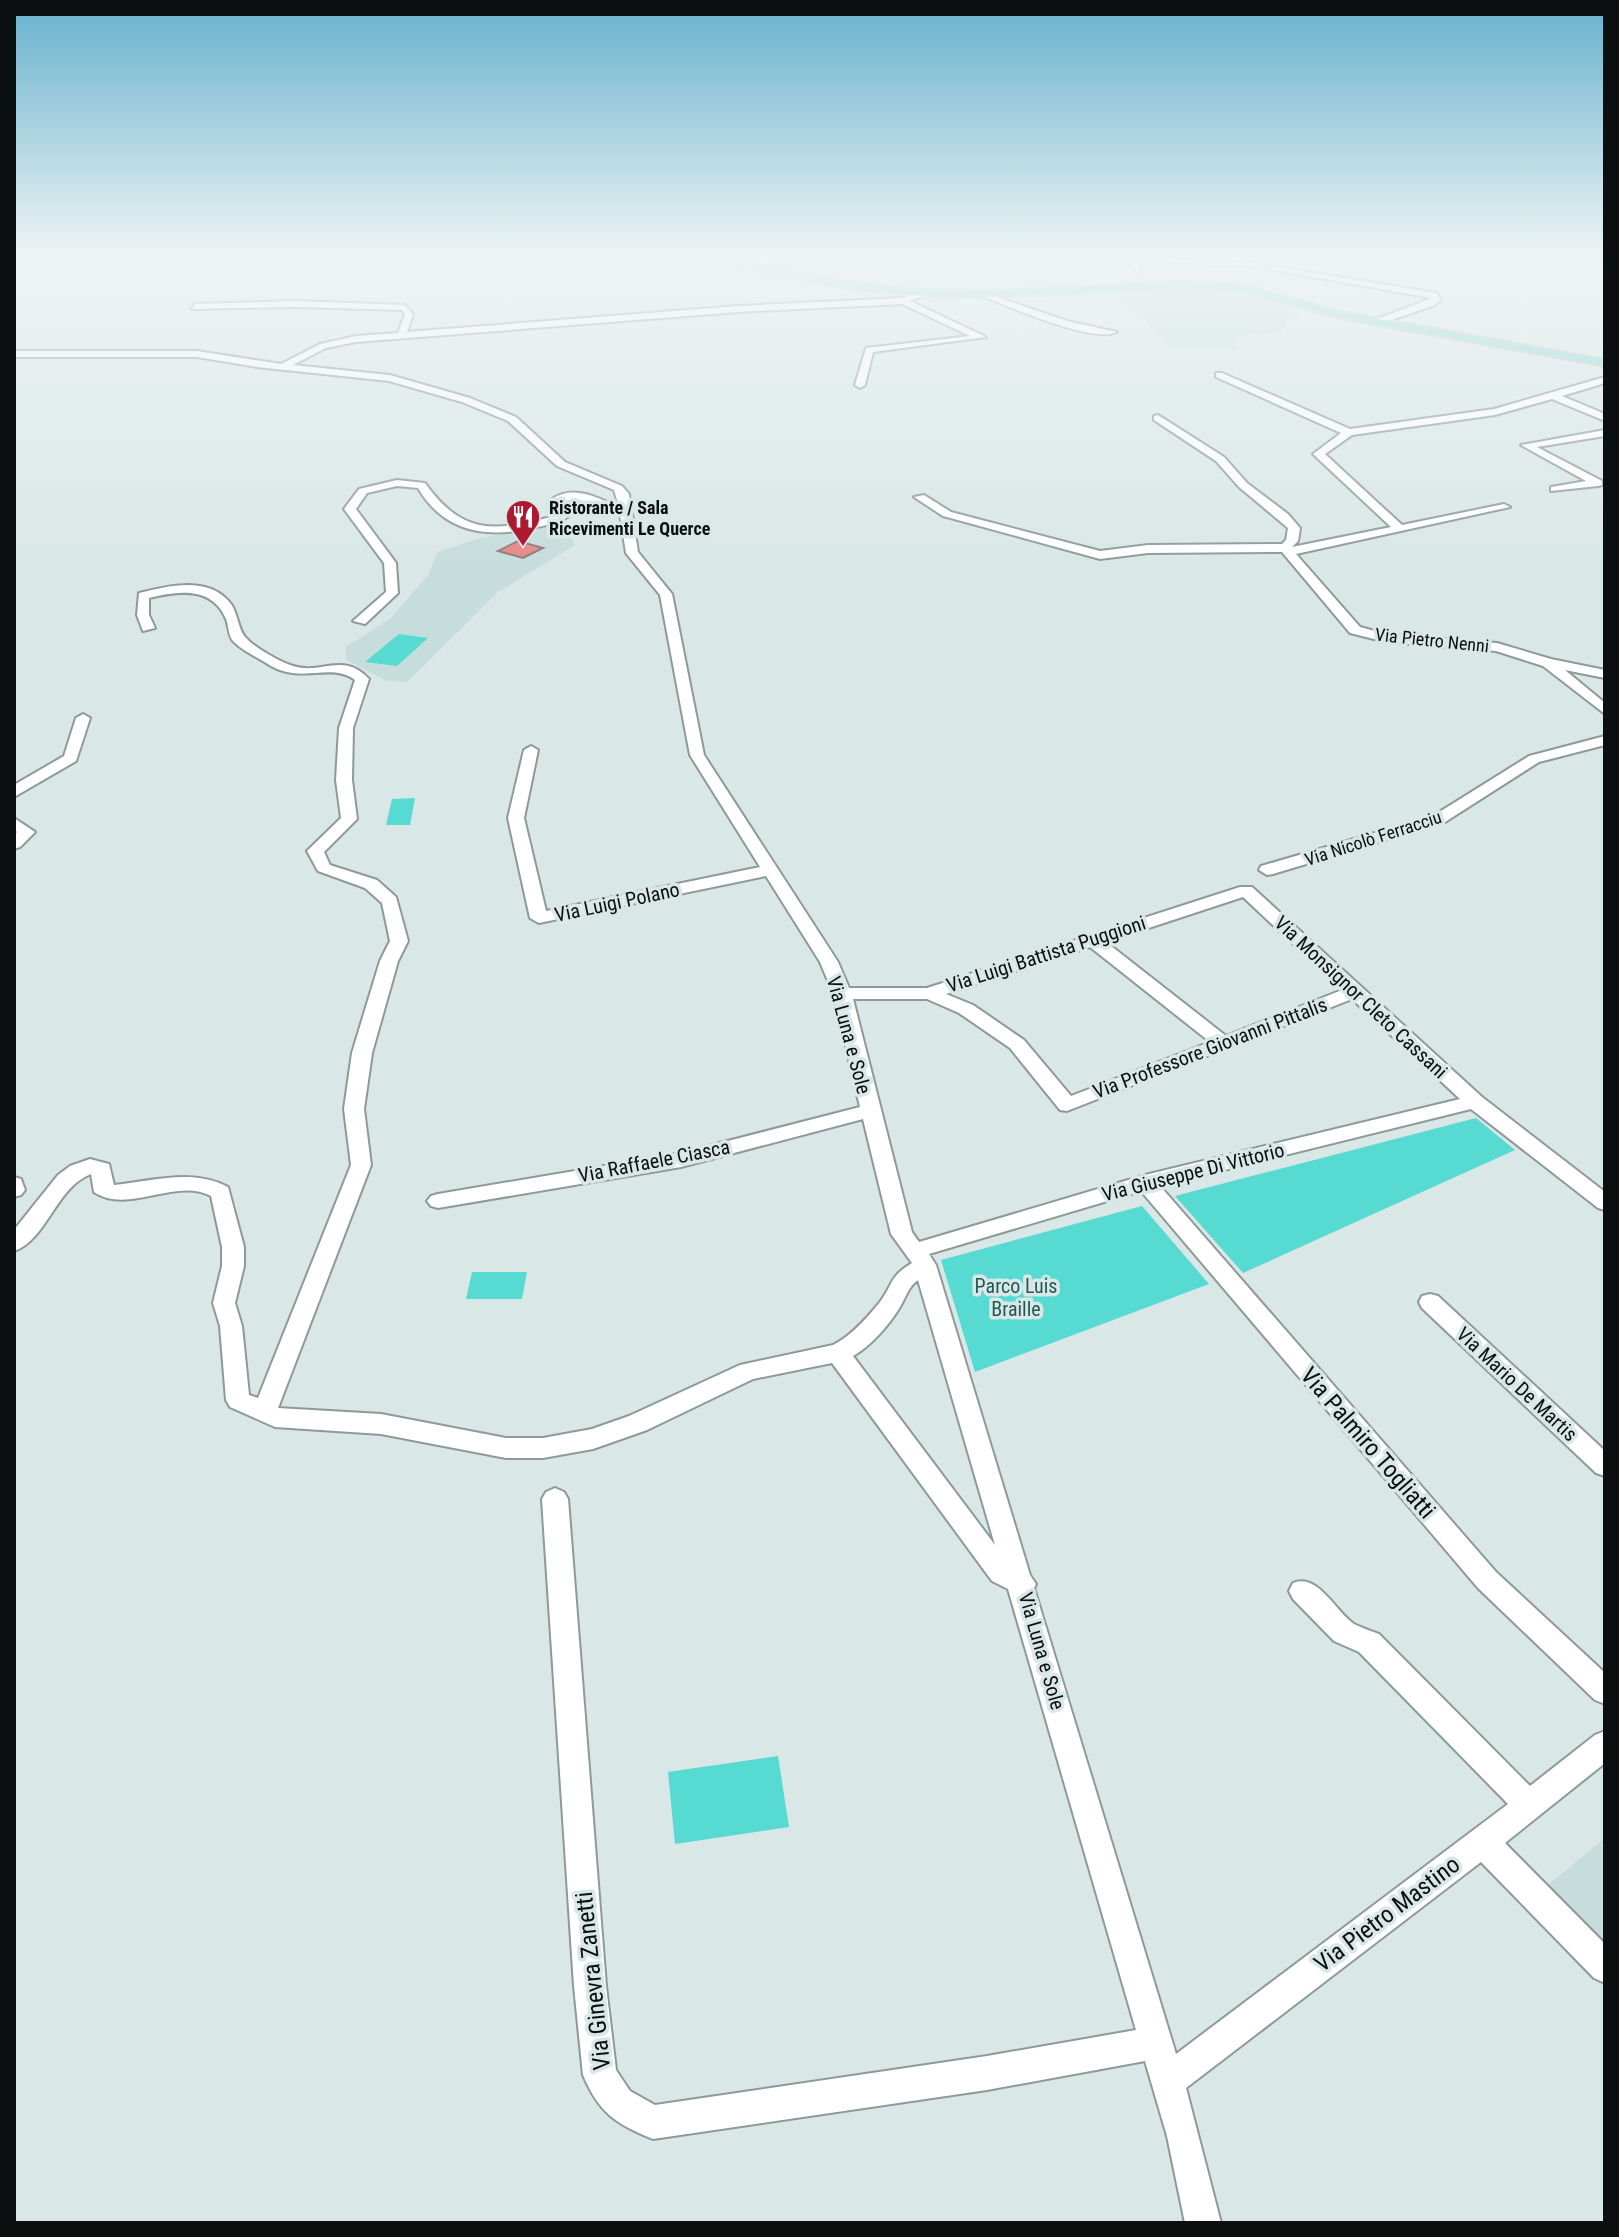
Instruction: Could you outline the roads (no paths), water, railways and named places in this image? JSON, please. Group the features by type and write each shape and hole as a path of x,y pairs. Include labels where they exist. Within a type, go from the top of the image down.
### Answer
{"main road":[{"path":"1582,359 1605,363"}],"street":[{"name":"Via Luna e Sole","path":"236,359 390,378 466,400 512,419 561,464 618,488 623,494 632,553 666,594 697,755 829,962 842,993 902,1234 920,1258 1023,1584 1184,2136 1203,2223"},
{"path":"284,366 297,359"},
{"path":"860,385 867,359"},
{"path":"1219,375 1349,432"},
{"path":"1400,529 1318,454 1349,432 1495,412 1605,380"},
{"path":"1552,395 1605,418"},
{"path":"1158,418 1220,459 1243,485 1284,516 1294,528 1287,550"},
{"path":"1602,483 1526,445 1605,433"},
{"path":"360,621 392,593 390,563 350,509 363,491 397,483 421,485 429,499 457,522 486,531 504,532 559,518 566,513 558,499 571,495 583,495 625,513"},
{"path":"1555,489 1602,483"},
{"path":"920,497 947,514 1100,555 1148,549 1287,550 1504,507"},
{"name":"Via Pietro Nenni","path":"1287,550 1355,630 1386,638 1497,647 1548,663 1605,674"},
{"path":"148,628 143,615 143,596 177,586 201,589 212,593 235,623 238,639 294,671 340,667 352,670 362,679 346,728 344,780 349,819 315,851 324,868 371,884 390,901 399,941 389,961 362,1053 354,1109 361,1165 264,1413"},
{"path":"1548,663 1605,710"},
{"path":"14,792 71,758 83,718"},
{"name":"Via Nicolò Ferracciu","path":"1267,870 1439,819 1534,759 1605,740"},
{"name":"Via Luigi Polano","path":"531,750 516,818 539,918 770,870"},
{"path":"14,823 27,832 14,844"},
{"name":"Via Luigi Battista Puggioni","path":"842,993 929,993 1246,891"},
{"name":"Via Monsignor Cleto Cassani","path":"1246,891 1475,1102 1605,1203"},
{"path":"1091,939 1223,1043"},
{"name":"Via Professore Giovanni Pittalis","path":"929,993 966,1009 1017,1044 1067,1105 1353,992"},
{"name":"Via Giuseppe Di Vittorio","path":"920,1258 1145,1182 1475,1102"},
{"name":"Via Raffaele Ciasca","path":"438,1201 671,1162 869,1111"},
{"path":"14,1243 69,1175 87,1167 102,1169 101,1187 110,1193 195,1183 214,1187 224,1198 233,1247 233,1266 224,1303 231,1326 238,1400 275,1417 381,1424 506,1448 543,1448 593,1439 638,1423 748,1371 838,1353 853,1345 890,1305 903,1279 920,1258"},
{"name":"Via Palmiro Togliatti","path":"1145,1182 1487,1580 1605,1691"},
{"name":"Via Mario De Martis","path":"1430,1302 1605,1466"},
{"path":"838,1353 1001,1573 1023,1584"},
{"name":"Via Ginevra Zanetti","path":"555,1499 590,1986 600,2075 618,2103 653,2122 987,2073 1156,2043"},
{"path":"1302,1591 1344,1632 1369,1643 1530,1806"},
{"name":"Via Pietro Mastino","path":"1168,2081 1530,1806 1605,1745"},
{"path":"1483,1842 1605,1967"}],"place":[{"name":"Ristorante / Sala Ricevimenti Le Querce","path":"523,548"}],"park label":[{"name":"Parco Luis Braille","path":"1016,1298"}]}
